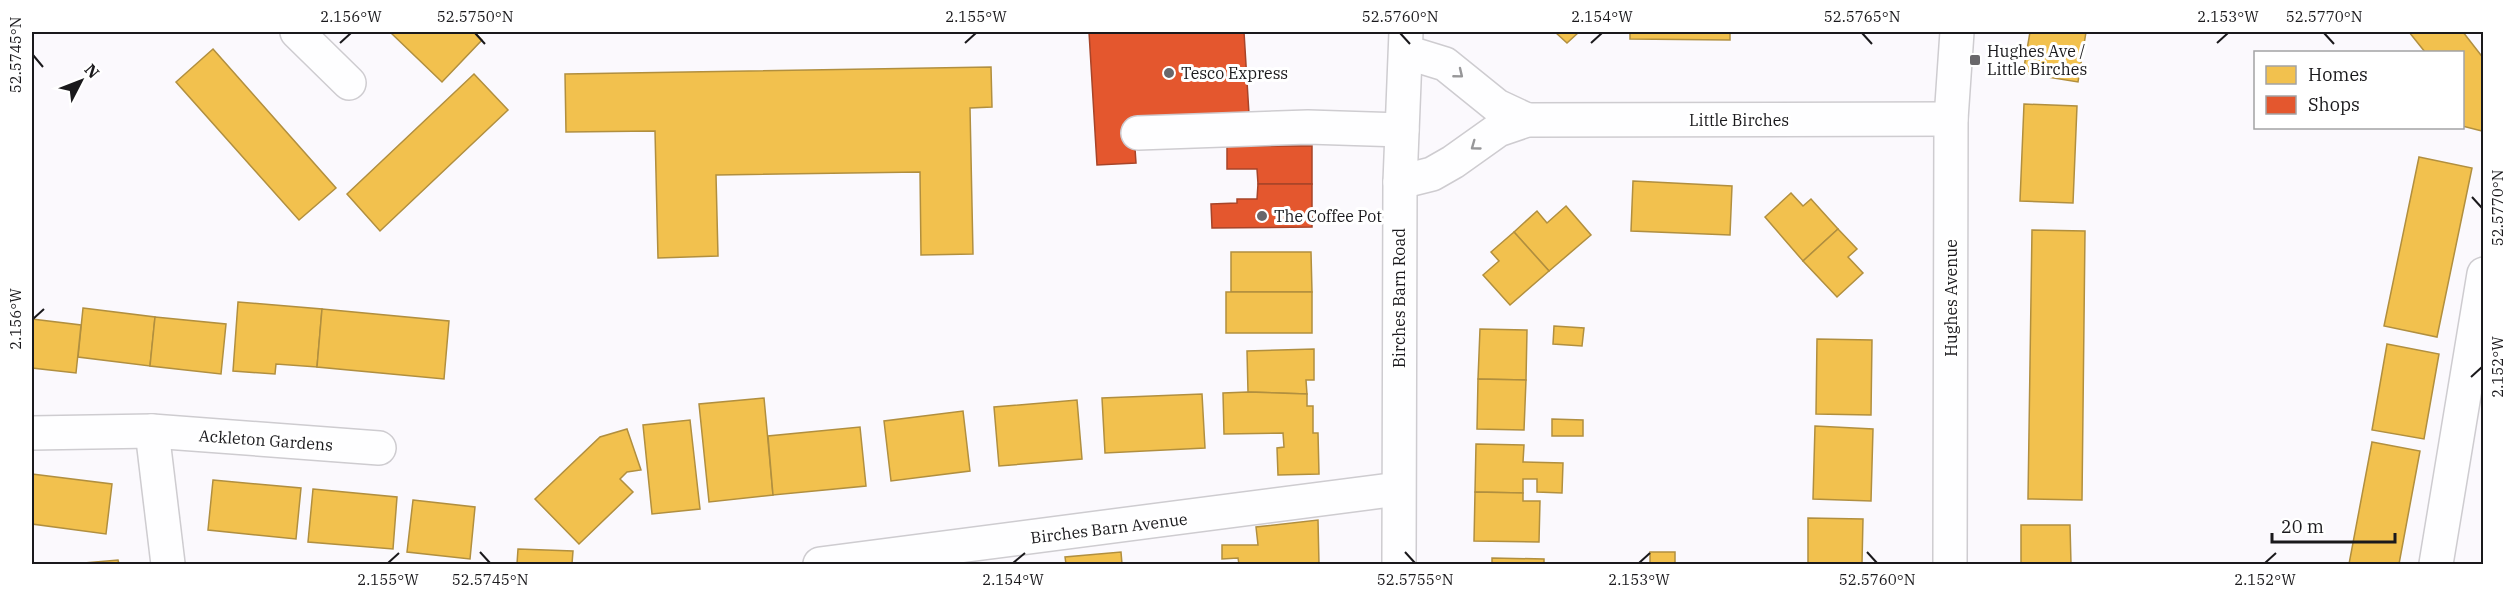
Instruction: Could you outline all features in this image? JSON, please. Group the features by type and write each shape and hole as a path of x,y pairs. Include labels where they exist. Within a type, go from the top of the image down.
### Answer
{"street":[{"path":"297,32 349,83"},
{"name":"Hughes Avenue","path":"1950,564 1951,119 1958,32"},
{"name":"Little Birches","path":"1406,42 1445,64 1497,106 1527,120"},
{"name":"Birches Barn Road","path":"1399,564 1400,182 1406,42"},
{"name":"Little Birches","path":"1400,182 1432,174 1498,130 1527,120 1951,119"},
{"path":"1138,133 1308,127 1402,130"},
{"path":"2436,564 2484,274"},
{"path":"152,431 168,564"},
{"name":"Ackleton Gardens","path":"32,433 152,431 379,448"},
{"name":"Birches Barn Avenue","path":"820,564 1398,489"}],"building: Homes":[{"path":"390,32 474,32 482,40 442,82"},
{"path":"1555,32 1579,32 1567,43"},
{"path":"1630,32 1730,32 1730,40 1630,39"},
{"path":"2030,32 2086,32 2078,82 2023,73"},
{"path":"2409,32 2463,32 2484,59 2482,131 2464,126 2464,51 2424,51"},
{"path":"213,49 336,188 299,220 176,82"},
{"path":"991,67 992,107 970,108 973,254 921,255 920,172 716,175 718,256 658,258 655,131 566,132 565,74"},
{"path":"474,74 508,110 380,231 347,194"},
{"path":"2024,104 2077,106 2073,203 2020,201"},
{"path":"2419,157 2472,168 2437,337 2384,326"},
{"path":"1633,181 1732,186 1730,235 1631,231"},
{"path":"1791,193 1803,206 1811,199 1838,229 1803,261 1765,217"},
{"path":"1566,206 1591,235 1549,271 1514,232 1537,211 1547,223"},
{"path":"1838,229 1857,249 1848,257 1863,273 1837,297 1803,261"},
{"path":"2032,230 2085,231 2082,500 2028,499"},
{"path":"1514,232 1549,271 1510,305 1483,275 1499,261 1491,252"},
{"path":"1231,252 1311,252 1312,292 1231,292"},
{"path":"1226,292 1312,292 1312,333 1226,333"},
{"path":"238,302 322,309 317,367 276,364 275,374 233,371"},
{"path":"83,308 155,317 150,366 78,357"},
{"path":"322,309 449,321 444,379 317,367"},
{"path":"155,317 226,324 221,374 150,366"},
{"path":"32,319 81,325 76,373 32,368"},
{"path":"1554,326 1584,328 1582,346 1553,344"},
{"path":"1480,329 1527,330 1526,380 1478,379"},
{"path":"1817,339 1872,340 1871,415 1816,414"},
{"path":"2387,344 2439,354 2424,439 2372,430"},
{"path":"1314,349 1314,380 1306,380 1307,394 1248,392 1247,351"},
{"path":"1478,379 1526,380 1524,430 1477,429"},
{"path":"1223,393 1307,394 1307,406 1313,406 1313,433 1318,433 1319,474 1278,475 1277,448 1284,447 1283,433 1224,434"},
{"path":"1202,394 1205,448 1105,453 1102,398"},
{"path":"764,398 773,495 709,502 699,404"},
{"path":"1077,400 1082,459 999,466 994,407"},
{"path":"963,411 970,471 891,481 884,421"},
{"path":"1552,419 1583,420 1583,436 1552,436"},
{"path":"690,420 700,509 652,514 643,425"},
{"path":"1815,426 1873,429 1871,501 1813,499"},
{"path":"860,427 866,486 773,495 768,436"},
{"path":"627,429 641,470 627,472 620,479 633,492 579,544 535,499 600,437"},
{"path":"2372,442 2420,451 2399,564 2349,564"},
{"path":"1476,444 1524,445 1523,462 1563,463 1562,493 1537,492 1537,479 1523,479 1523,493 1475,492"},
{"path":"32,474 112,484 106,534 32,524"},
{"path":"213,480 301,488 296,539 208,530"},
{"path":"313,489 397,497 393,549 308,542"},
{"path":"1475,492 1523,493 1523,501 1540,501 1539,542 1474,541"},
{"path":"413,500 475,507 470,559 407,552"},
{"path":"1808,518 1863,519 1862,564 1808,564"},
{"path":"1318,520 1319,564 1239,564 1238,558 1222,559 1222,545 1258,545 1256,527"},
{"path":"2021,525 2070,525 2071,564 2021,564"},
{"path":"518,549 573,551 572,564 517,564"},
{"path":"1121,552 1122,564 1066,564 1065,557"},
{"path":"1650,552 1675,552 1675,564 1650,564"},
{"path":"1492,558 1544,559 1544,564 1492,564"},
{"path":"118,560 119,564 72,564"}],"building: Shops":[{"name":"Tesco Express","path":"1089,32 1244,32 1249,114 1133,120 1136,163 1097,165"},
{"path":"1227,146 1312,146 1312,184 1258,184 1257,169 1227,169"},
{"name":"The Coffee Pot","path":"1258,184 1312,184 1312,227 1212,228 1211,204 1237,203 1237,199 1257,199"}],"place":[{"name":"Hughes Ave / Little Birches","path":"1975,60"},
{"name":"Tesco Express","path":"1169,73"},
{"name":"The Coffee Pot","path":"1262,216"}]}
